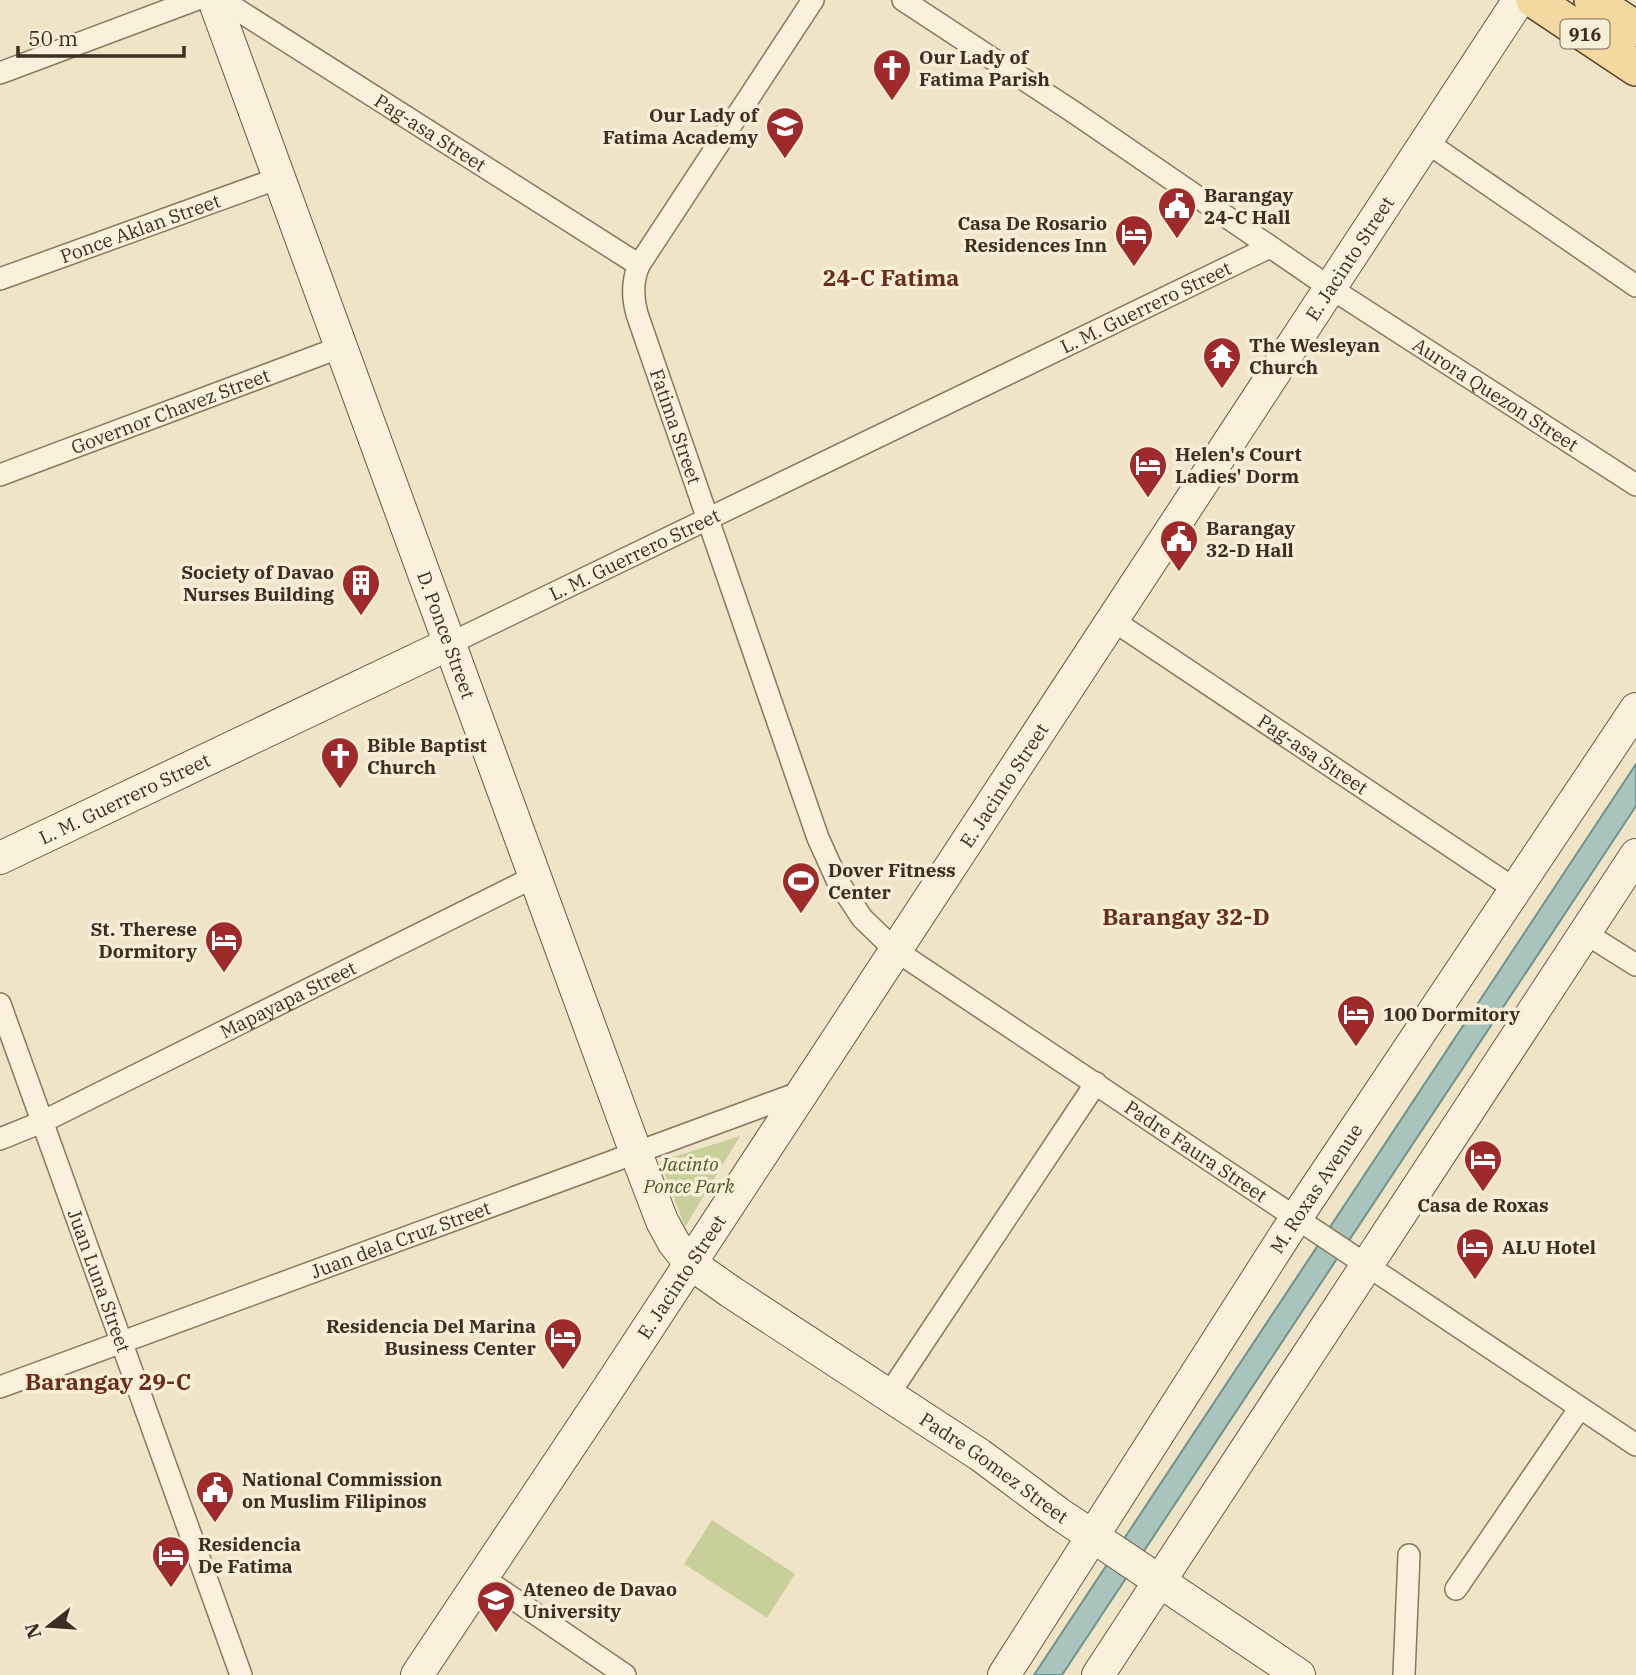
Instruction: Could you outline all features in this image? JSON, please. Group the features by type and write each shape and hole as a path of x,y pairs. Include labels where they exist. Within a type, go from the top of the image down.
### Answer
{"main road":[{"name":"916","path":"1534,0 1636,68"},
{"name":"916","path":"1592,0 1636,29"}],"street":[{"path":"0,72 195,0"},
{"name":"D. Ponce Street","path":"214,0 636,1153 662,1221 690,1263"},
{"name":"Pag-asa Street","path":"222,0 639,265"},
{"name":"Fatima Street","path":"813,0 639,265 634,275 633,289 637,314 818,838 837,880 862,918 895,950"},
{"name":"Aurora Quezon Street","path":"903,0 1075,113 1329,287 1636,485"},
{"name":"E. Jacinto Street","path":"417,1675 1519,0"},
{"path":"1425,142 1636,286"},
{"name":"Ponce Aklan Street","path":"0,279 279,178"},
{"name":"L. M. Guerrero Street","path":"0,858 1270,247"},
{"name":"Governor Chavez Street","path":"0,475 341,346"},
{"name":"Pag-asa Street","path":"1111,620 1516,890"},
{"name":"M. Roxas Avenue","path":"1004,1675 1112,1550 1296,1218 1636,709"},
{"path":"1098,1675 1160,1581 1355,1258 1585,933 1636,855"},
{"name":"Mapayapa Street","path":"0,1139 42,1122 534,877"},
{"path":"1585,933 1636,965"},
{"name":"Padre Faura Street","path":"895,950 1636,1445"},
{"name":"Juan Luna Street","path":"0,1004 241,1675"},
{"path":"889,1394 1096,1083"},
{"name":"Juan dela Cruz Street","path":"0,1387 801,1092"},
{"name":"Padre Gomez Street","path":"690,1263 980,1455 1112,1550 1299,1675"},
{"path":"1456,1589 1579,1409"},
{"path":"1404,1675 1409,1555"},
{"path":"483,1578 625,1675"}],"green space":[{"name":"Jacinto Ponce Park","path":"740,1136 685,1227 660,1161"},
{"path":"712,1520 795,1574 767,1618 684,1564"}],"water":[{"path":"1636,764 1636,806 1062,1675 1034,1675"}],"place":[{"name":"Our Lady of Fatima Parish","path":"892,102"},
{"name":"Our Lady of Fatima Academy","path":"785,160"},
{"name":"Barangay 24-C Hall","path":"1177,240"},
{"name":"Casa De Rosario Residences Inn","path":"1134,268"},
{"name":"The Wesleyan Church","path":"1222,390"},
{"name":"Helen's Court Ladies' Dorm","path":"1148,499"},
{"name":"Barangay 32-D Hall","path":"1179,573"},
{"name":"Society of Davao Nurses Building","path":"361,617"},
{"name":"Bible Baptist Church","path":"340,790"},
{"name":"Dover Fitness Center","path":"801,915"},
{"name":"St. Therese Dormitory","path":"224,974"},
{"name":"100 Dormitory","path":"1356,1048"},
{"name":"Casa de Roxas","path":"1483,1193"},
{"name":"ALU Hotel","path":"1475,1281"},
{"name":"Residencia Del Marina Business Center","path":"563,1371"},
{"name":"National Commission on Muslim Filipinos","path":"215,1524"},
{"name":"Residencia De Fatima","path":"171,1589"},
{"name":"Ateneo de Davao University","path":"496,1634"}],"district":[{"name":"24-C Fatima","path":"891,277"},
{"name":"Barangay 32-D","path":"1186,916"},
{"name":"Barangay 29-C","path":"108,1381"}]}
